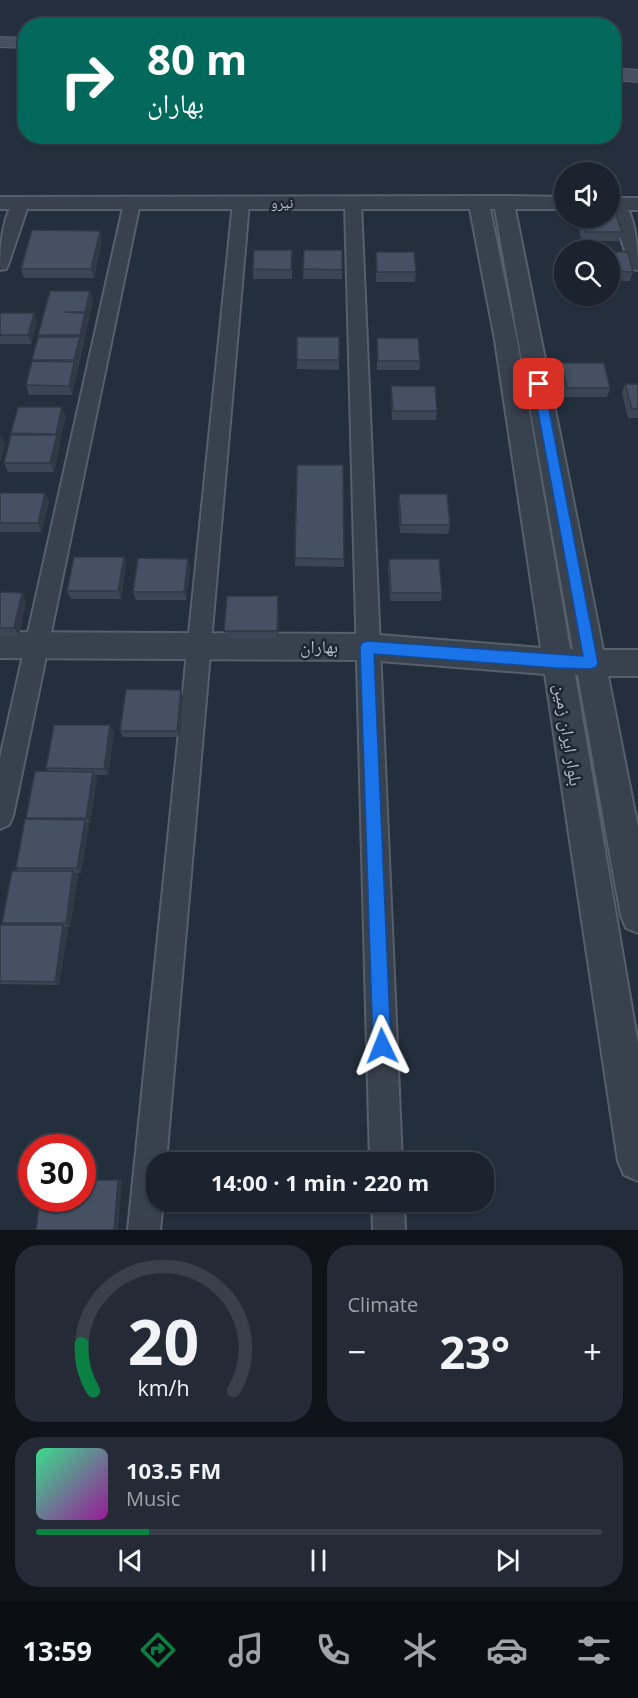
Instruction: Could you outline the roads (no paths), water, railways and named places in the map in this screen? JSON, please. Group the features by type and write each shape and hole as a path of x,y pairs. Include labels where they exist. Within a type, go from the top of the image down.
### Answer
{"main road":[{"path":"0,27 18,28"},
{"path":"0,42 18,43"},
{"path":"621,58 638,59"},
{"path":"621,75 638,76"}],"street":[{"name":"نیرو","path":"0,203 554,203"},
{"path":"0,265 21,203"},
{"path":"0,816 132,203"},
{"path":"144,1230 242,203"},
{"path":"353,203 386,1152"},
{"name":"بلوار ایران زمین","path":"492,203 506,340 638,1161"},
{"name":"بلوار ایران زمین","path":"492,203 591,663 638,916"},
{"path":"620,204 638,204"},
{"path":"620,221 638,266"},
{"name":"بهاران","path":"0,645 367,647 556,662 638,663"},
{"path":"388,1212 389,1230"}]}
